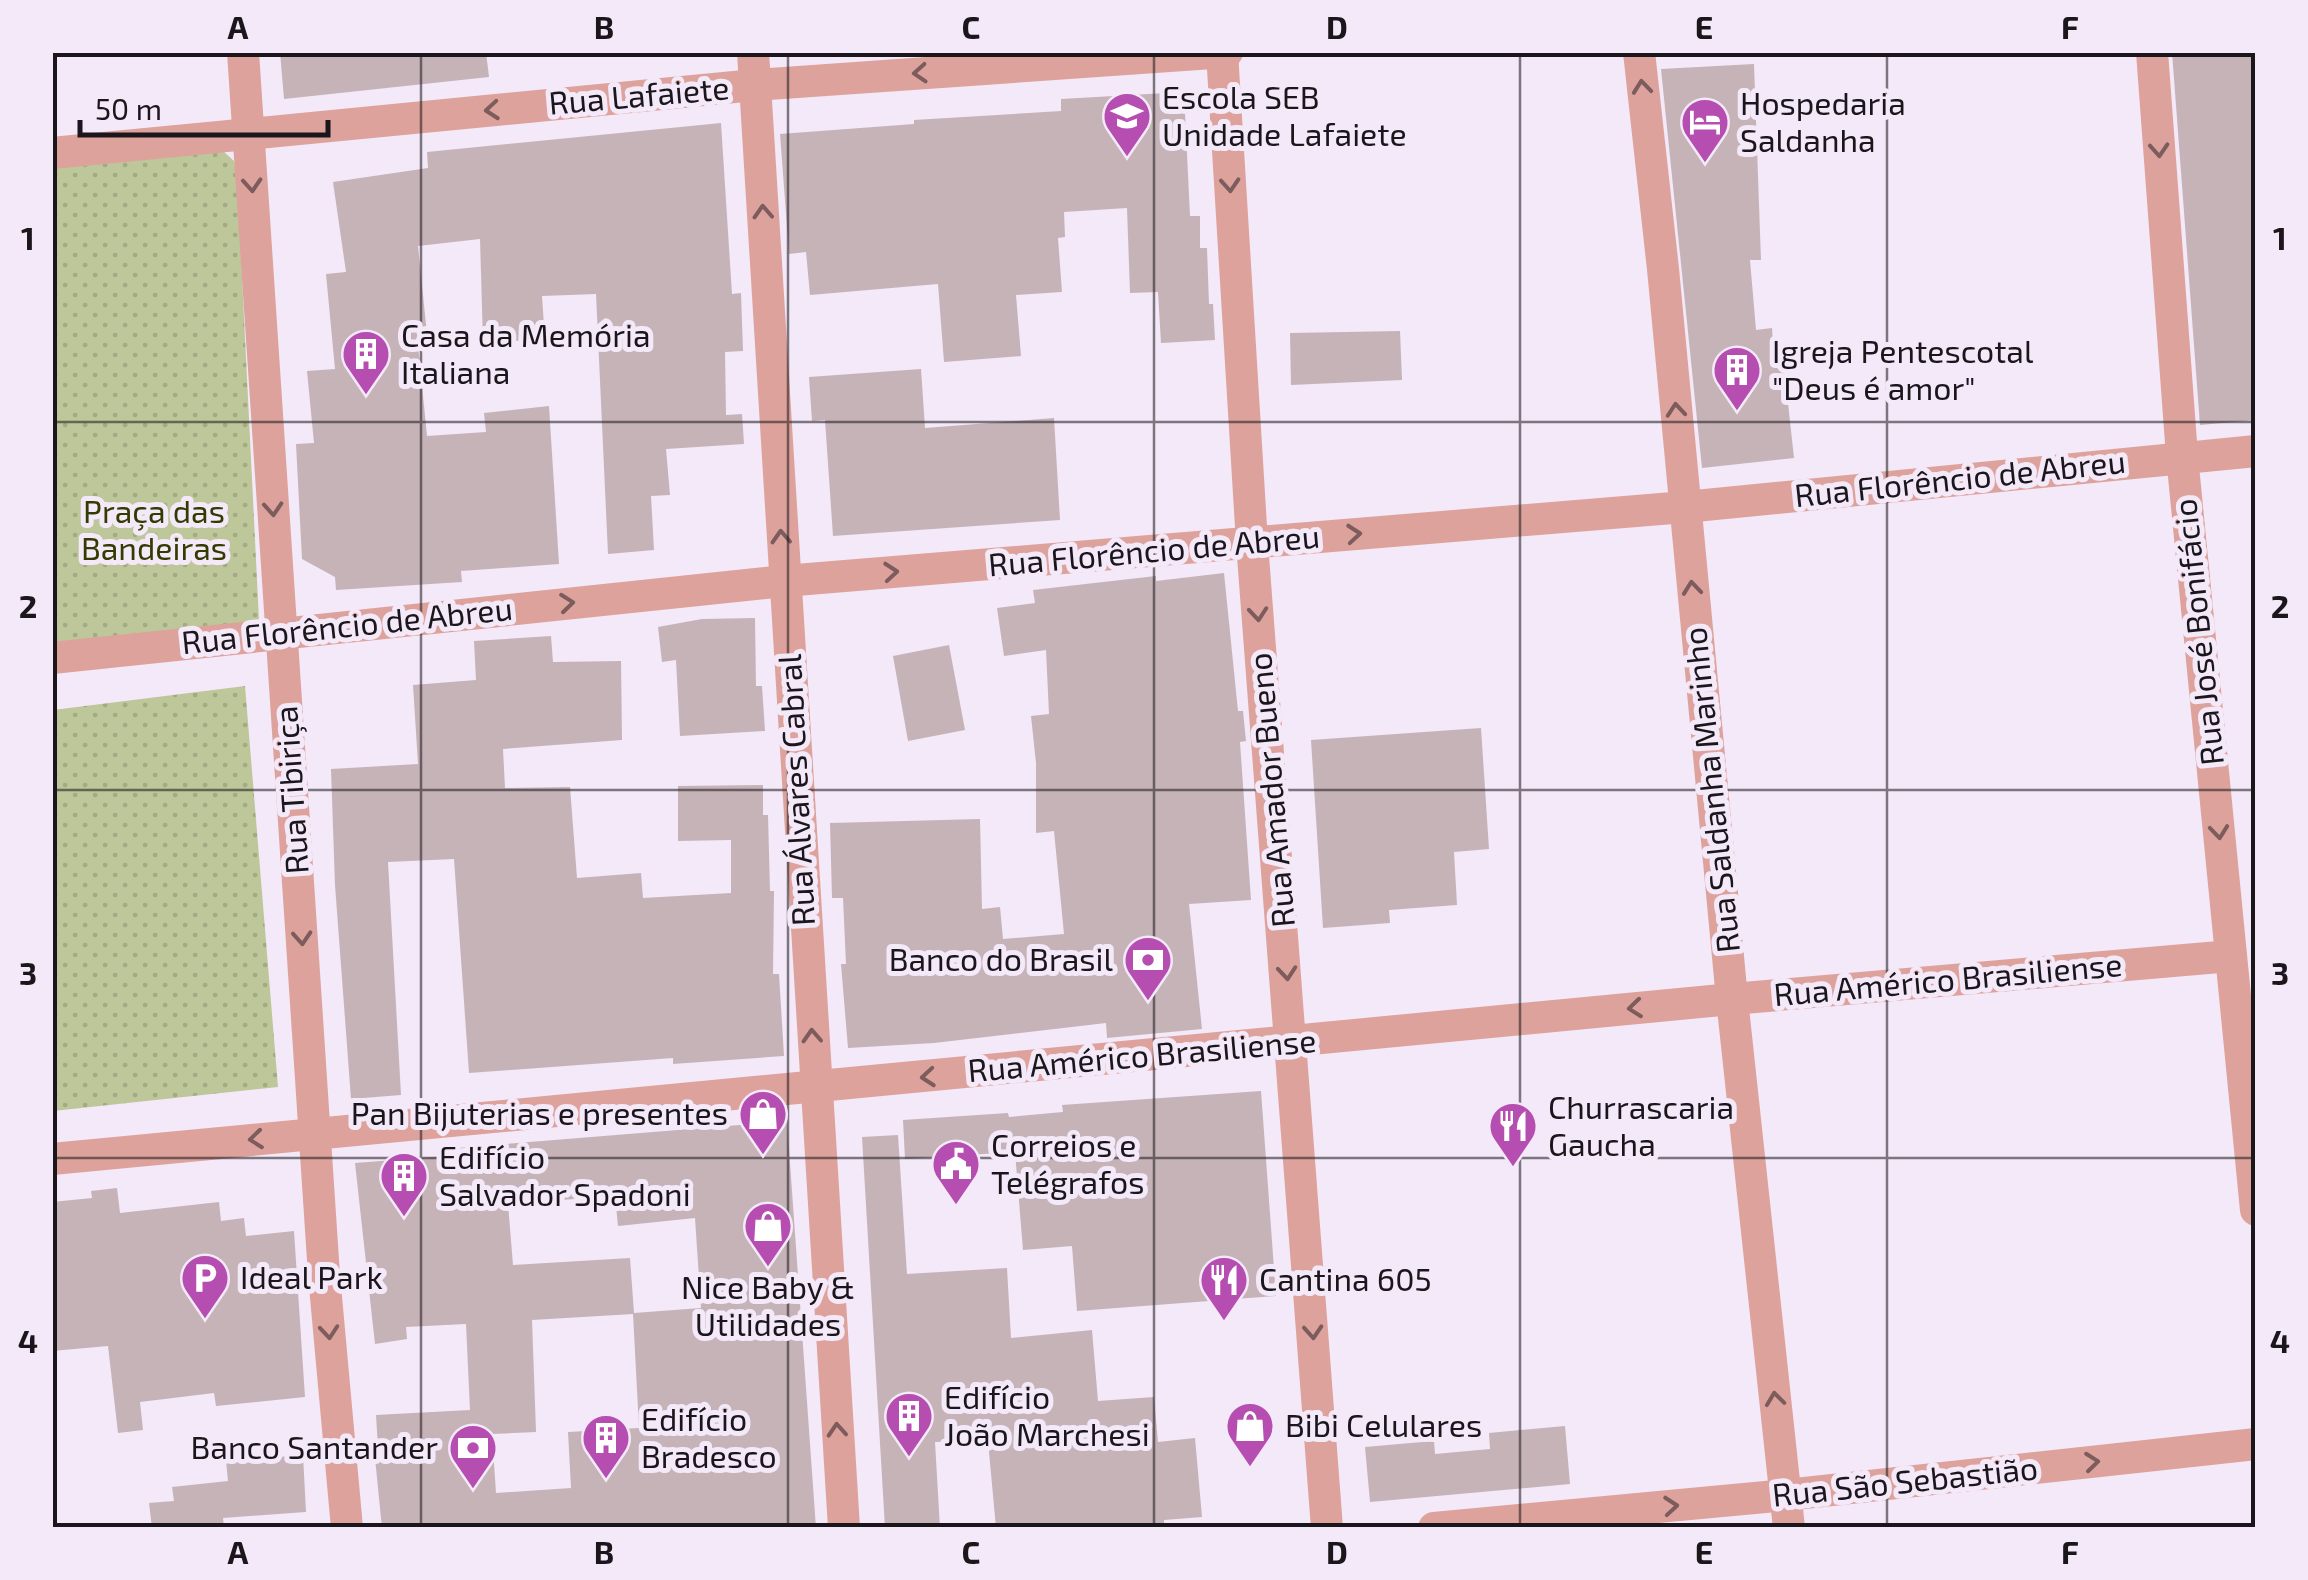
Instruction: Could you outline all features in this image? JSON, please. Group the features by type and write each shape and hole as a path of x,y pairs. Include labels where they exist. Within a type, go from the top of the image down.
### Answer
{"street":[{"name":"Rua Tibiriça","path":"244,52 326,1294 348,1528"},
{"name":"Rua Saldanha Marinho","path":"1638,52 1732,999 1788,1511"},
{"name":"Rua José Bonifácio","path":"2152,52 2182,456 2256,1210"},
{"name":"Rua Lafaiete","path":"52,153 249,133 754,69 1223,53"},
{"name":"Rua Amador Bueno","path":"1223,53 1252,543 1327,1528"},
{"name":"Rua Álvares Cabral","path":"754,69 844,1528"},
{"name":"Rua Florêncio de Abreu","path":"52,658 784,581 1684,507 2256,451"},
{"name":"Rua Américo Brasiliense","path":"52,1159 1732,999 2231,956"},
{"name":"Rua São Sebastião","path":"1434,1528 1788,1511 2256,1444"}],"green space":[{"name":"Praça das Bandeiras","path":"223,151 234,161 237,175 259,621 53,644 52,168"},
{"path":"245,686 278,1087 53,1111 53,710"}],"building":[{"path":"280,52 486,52 489,77 284,99"},
{"path":"2172,52 2256,52 2256,420 2200,425"},
{"path":"1754,64 1761,260 1750,260 1756,330 1772,328 1774,359 1783,357 1794,458 1702,468 1661,69"},
{"path":"1184,92 1190,216 1200,216 1200,248 1207,248 1215,340 1161,343 1158,292 1130,293 1127,208 1064,212 1065,237 1058,238 1062,292 1016,295 1021,356 944,362 938,284 810,295 806,252 789,254 780,134 914,124 914,120 1061,111 1061,99"},
{"path":"721,123 732,294 741,293 743,351 725,352 726,415 742,414 744,444 666,449 670,495 651,496 654,550 608,554 596,294 542,296 545,340 483,342 480,239 418,246 428,344 418,345 427,436 486,432 484,413 549,406 559,564 461,571 462,582 336,590 335,577 302,559 296,444 314,443 307,371 335,369 326,274 346,272 333,182 428,168 427,152"},
{"path":"1400,331 1402,380 1291,385 1290,333"},
{"path":"921,369 925,428 1054,418 1060,520 833,536 825,420 812,421 809,377"},
{"path":"1224,573 1238,711 1243,711 1246,741 1240,742 1251,900 1189,904 1202,1029 1107,1038 1106,1023 934,1043 848,1048 841,964 846,964 843,898 832,898 830,823 980,819 982,909 1000,907 1003,939 1064,934 1054,831 1036,833 1031,716 1049,714 1046,650 1004,656 997,608 1035,603 1033,590 1156,576 1156,581"},
{"path":"755,618 756,686 762,686 765,731 680,736 676,660 662,662 658,627 702,619"},
{"path":"551,636 553,662 621,661 622,740 503,749 505,788 570,787 577,878 641,873 643,898 731,893 731,840 678,841 678,786 763,785 763,815 768,815 770,891 774,891 773,974 779,974 784,1056 673,1064 673,1058 469,1073 454,859 388,862 401,1095 351,1099 335,885 331,769 418,764 413,685 476,680 474,641"},
{"path":"949,645 965,730 908,741 893,656"},
{"path":"1481,728 1489,849 1454,852 1457,905 1389,910 1390,923 1323,928 1311,740"},
{"path":"1261,1091 1276,1296 1077,1311 1072,1246 1023,1250 1015,1152 905,1159 903,1120 1008,1113 1009,1117 1063,1112 1062,1105"},
{"path":"787,1121 816,1528 382,1528 374,1448 378,1448 376,1415 470,1410 466,1324 406,1327 407,1339 375,1344 355,1163 445,1156 445,1149","holes":["615,1196 618,1226 695,1218 701,1308 634,1313 630,1258 513,1265 508,1204","633,1314 639,1428 568,1432 571,1488 496,1493 492,1434 536,1432 532,1320"]},
{"path":"898,1135 907,1274 1007,1268 1011,1338 1092,1330 1098,1401 1154,1397 1158,1442 1195,1438 1202,1517 1164,1520 1164,1528 996,1528 988,1441 935,1442 940,1528 885,1528 862,1137"},
{"name":"Ideal Park","path":"117,1188 120,1213 219,1202 221,1221 244,1218 246,1236 294,1231 305,1397 216,1406 214,1393 140,1402 143,1430 118,1433 108,1346 52,1351 52,1202 92,1198 91,1191"},
{"path":"1565,1426 1570,1484 1370,1502 1365,1447 1434,1441 1435,1454 1490,1449 1489,1433"},
{"path":"303,1455 306,1512 223,1518 224,1528 152,1528 149,1503 174,1501 172,1487 228,1481 226,1461"}],"place":[{"name":"Escola SEB Unidade Lafaiete","path":"1127,158"},
{"name":"Hospedaria Saldanha","path":"1705,164"},
{"name":"Casa da Memória Italiana","path":"366,396"},
{"name":"Igreja Pentescotal \"Deus é amor\"","path":"1737,412"},
{"name":"Banco do Brasil","path":"1148,1002"},
{"name":"Pan Bijuterias e presentes","path":"763,1156"},
{"name":"Churrascaria Gaucha","path":"1513,1168"},
{"name":"Correios e Telégrafos","path":"956,1206"},
{"name":"Edifício Salvador Spadoni","path":"404,1218"},
{"name":"Nice Baby & Utilidades","path":"768,1268"},
{"name":"Ideal Park","path":"205,1320"},
{"name":"Cantina 605","path":"1224,1322"},
{"name":"Edifício João Marchesi","path":"909,1458"},
{"name":"Bibi Celulares","path":"1250,1468"},
{"name":"Edifício Bradesco","path":"606,1480"},
{"name":"Banco Santander","path":"473,1490"}]}
